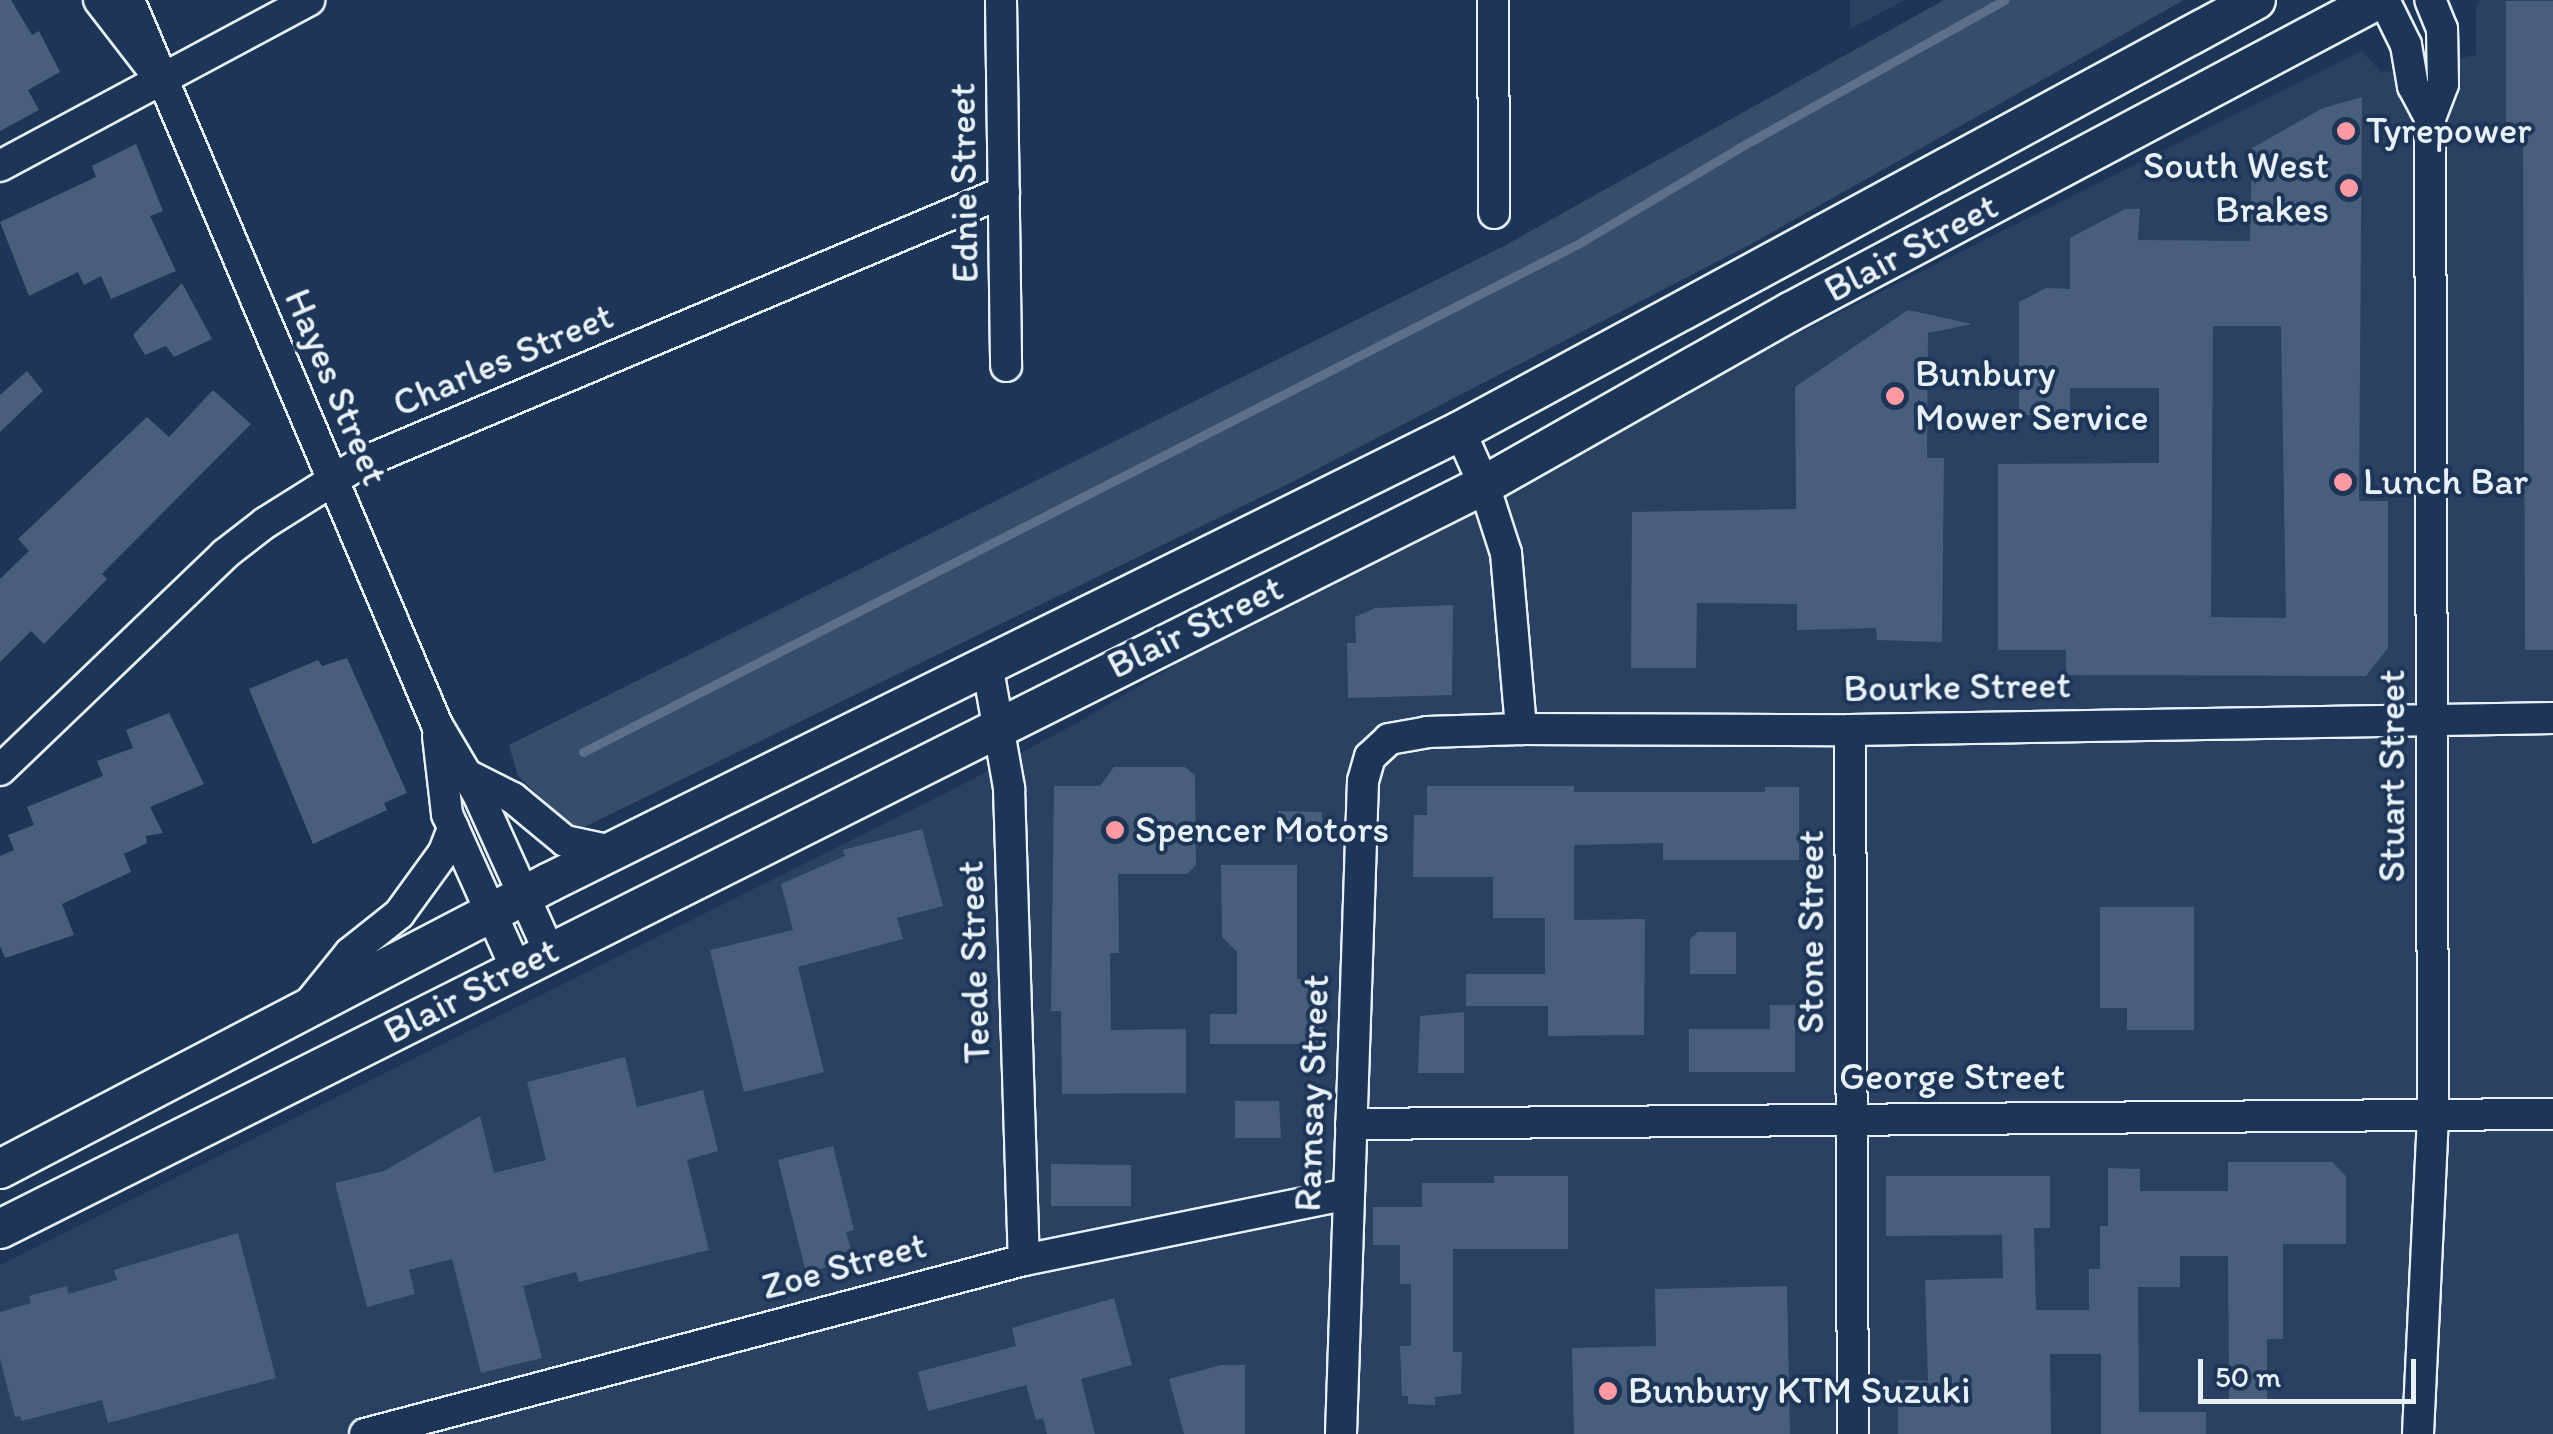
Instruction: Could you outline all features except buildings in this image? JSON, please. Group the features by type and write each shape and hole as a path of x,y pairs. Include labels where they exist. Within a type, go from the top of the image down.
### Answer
{"main road":[{"name":"Blair Street","path":"0,1169 522,896 1460,431 2256,0"},
{"name":"Blair Street","path":"0,1229 1484,484 1790,312 2376,0"}],"street":[{"name":"Hayes Street","path":"99,0 161,80"},
{"name":"Hayes Street","path":"129,0 436,725 467,775 549,952"},
{"path":"0,166 309,0"},
{"name":"Ednie Street","path":"1001,0 1006,366"},
{"path":"1493,0 1494,212"},
{"path":"2200,30 2223,0"},
{"name":"Stuart Street","path":"2384,0 2406,45 2414,86 2430,118"},
{"name":"Stuart Street","path":"2418,1434 2433,1114 2430,118 2443,84 2442,29 2430,0"},
{"name":"Charles Street","path":"0,770 225,554 359,464 1004,192"},
{"path":"1460,431 1484,484 1506,553 1521,730"},
{"name":"Teede Street","path":"987,664 1008,788 1024,1260"},
{"name":"Bourke Street","path":"1370,756 1390,739 1404,736 1521,730 1850,730 2553,718"},
{"name":"Hayes Street","path":"436,725 447,814 488,914 516,968"},
{"name":"Stone Street","path":"1850,730 1853,1434"},
{"name":"Ramsay Street","path":"1341,1434 1363,781 1370,756"},
{"path":"467,775 513,798 565,841 612,851"},
{"path":"306,1008 350,954 400,914 444,852 453,828"},
{"name":"George Street","path":"1351,1124 2553,1114"},
{"name":"Zoe Street","path":"365,1434 1024,1260 1348,1194"}],"shaded area":[{"path":"1850,0 1905,0 1850,29"},
{"path":"1944,0 2184,0 1751,244 1292,482 576,831 518,776 509,745 1504,246"},
{"path":"2480,0 2553,0 2553,1434 0,1434 0,1265 950,791 1075,724 1399,533 2362,51 2382,73 2476,55 2476,7"}],"waterway":[{"path":"583,752 1578,244 1744,145 2004,0"}],"place":[{"name":"Tyrepower","path":"2346,131"},
{"name":"South West Brakes","path":"2349,188"},
{"name":"Bunbury Mower Service","path":"1895,396"},
{"name":"Lunch Bar","path":"2343,482"},
{"name":"Spencer Motors","path":"1115,830"},
{"name":"Bunbury KTM Suzuki","path":"1608,1391"}]}
